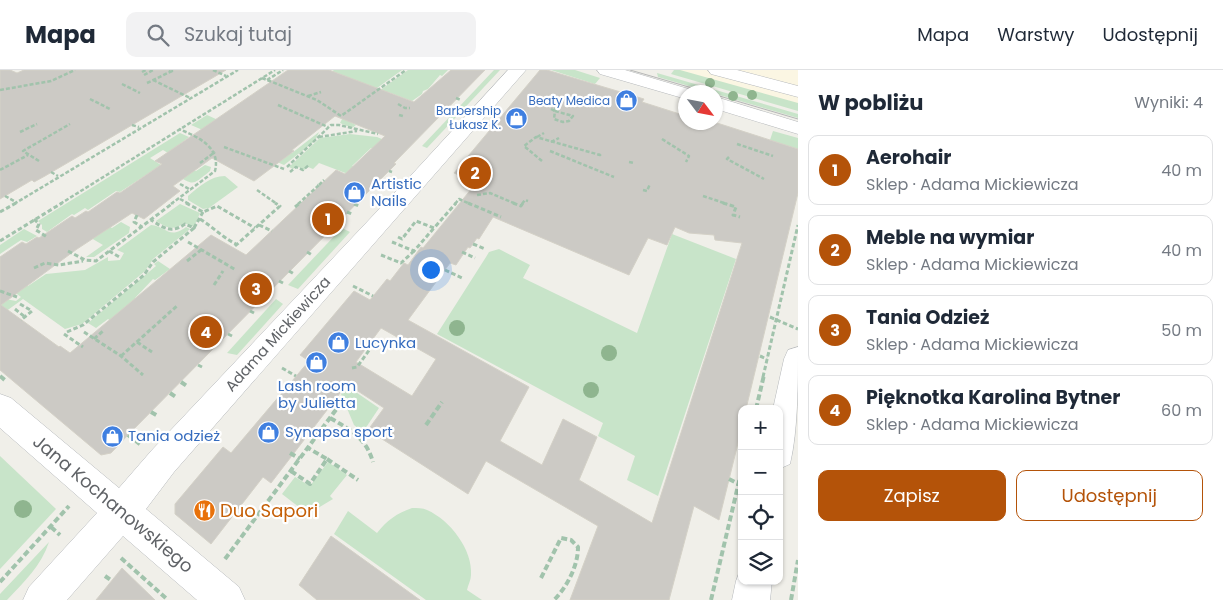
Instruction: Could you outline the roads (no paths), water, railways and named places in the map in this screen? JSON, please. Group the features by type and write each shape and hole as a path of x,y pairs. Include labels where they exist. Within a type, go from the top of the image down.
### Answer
{"street":[{"name":"Adama Mickiewicza","path":"42,600 152,477 162,461 424,175 516,70"},
{"path":"606,70 645,75 678,90"},
{"path":"717,70 798,92"},
{"path":"723,105 798,128"},
{"path":"780,450 798,359"},
{"name":"Jana Kochanowskiego","path":"0,408 226,600"},
{"path":"751,600 753,585"}],"tram line":[{"path":"630,70 682,85"},
{"path":"723,97 798,119"}],"place":[{"name":"Beaty Medica","path":"626,101"},
{"name":"Barbership Łukasz K.","path":"517,118"},
{"name":"Meble na wymiar","path":"475,173"},
{"name":"Artistic Nails","path":"355,193"},
{"name":"Aerohair","path":"328,219"},
{"name":"Tania Odzież","path":"256,289"},
{"name":"Pięknotka Karolina Bytner","path":"206,332"},
{"name":"Lucynka","path":"339,343"},
{"name":"Lash room by Julietta","path":"317,363"},
{"name":"Synapsa sport","path":"269,432"},
{"name":"Tania odzież","path":"112,436"},
{"name":"Duo Sapori","path":"204,511"}]}
